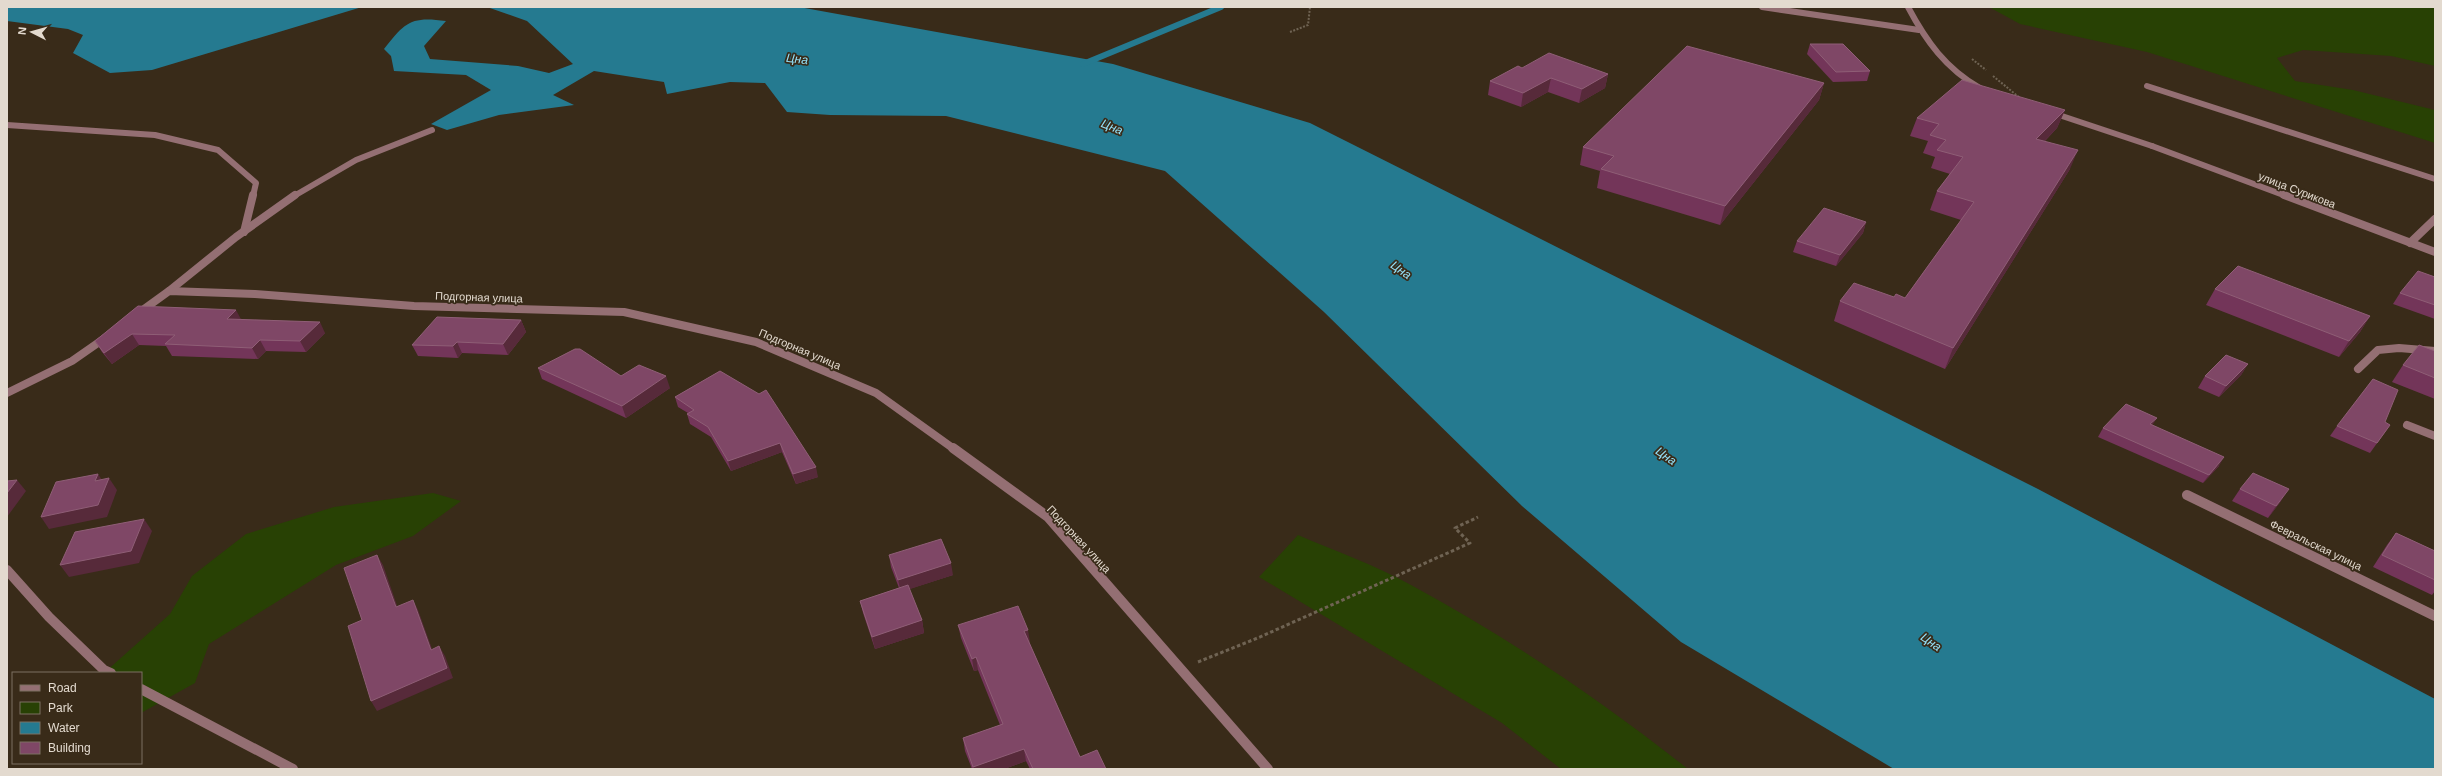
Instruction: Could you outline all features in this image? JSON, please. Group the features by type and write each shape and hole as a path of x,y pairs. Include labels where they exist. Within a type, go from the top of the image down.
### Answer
{"street":[{"path":"1762,7 1919,30"},
{"path":"1908,7 1919,30 1945,65 1978,88 1988,92"},
{"path":"2147,86 2435,179"},
{"name":"улица Сурикова","path":"2026,104 2152,146 2435,252"},
{"path":"7,125 155,135 218,150 256,183 244,232"},
{"path":"130,319 169,291 278,207 356,160 432,130"},
{"path":"2410,243 2435,219"},
{"name":"Подгорная улица","path":"169,291 255,294 414,306 624,312 756,342 876,393 1048,517 1268,769"},
{"path":"7,393 72,361 111,333"},
{"path":"2358,368 2378,350 2399,348 2435,351"},
{"path":"2407,425 2435,436"},
{"name":"Февральская улица","path":"2187,495 2435,616"},
{"path":"7,570 49,617 104,670 109,672"},
{"path":"142,690 289,765 293,769"}],"path":[{"path":"1290,32 1308,25 1310,7"},
{"path":"1972,58 2026,104"},
{"path":"1181,669 1260,637 1470,543 1455,528 1478,517"}],"green space":[{"path":"1989,7 2435,7 2435,66 2391,56 2303,50 2277,58 2295,81 2353,90 2435,110 2435,143 2147,52 2020,24"},
{"path":"433,493 461,501 413,536 336,565 209,644 195,683 142,712 142,672 105,672 170,614 192,576 246,534 334,507"},
{"path":"1298,535 1397,578 1483,626 1588,694 1688,769 1561,769 1502,723 1259,577"}],"water":[{"path":"7,7 362,7 152,70 110,73 73,53 83,35 68,29 7,21"},
{"name":"Цна","path":"487,7 799,7 1113,64 1310,123 2038,489 2435,699 2435,769 1894,769 1681,642 1522,506 1324,312 1165,171 946,116 830,115 787,112 765,83 730,82 667,94 664,82 594,71 553,95 574,105 499,115 447,130 431,124 491,90 466,75 394,71 391,56 384,49 404,27 410,23 424,19 446,21 424,46 430,59 518,66 549,73 573,64 527,21"}],"building":[{"path":"1810,44 1843,44 1870,71 1836,72"},
{"path":"1687,46 1824,83 1725,206 1601,169 1614,156 1583,147"},
{"path":"1549,53 1608,74 1582,89 1551,78 1523,93 1490,81 1518,66 1522,68"},
{"path":"1962,80 2065,110 2036,139 2078,150 1953,348 1840,301 1854,283 1894,297 1896,294 1905,298 1974,202 1937,191 1963,157 1937,150 1946,140 1930,135 1939,124 1917,118"},
{"path":"1824,208 1866,222 1840,255 1797,241"},
{"path":"2238,266 2370,316 2349,341 2215,289"},
{"path":"2418,271 2435,277 2435,305 2400,293"},
{"path":"138,306 236,310 227,319 320,322 300,341 260,340 252,348 165,344 175,335 132,334 104,353 95,341"},
{"path":"437,317 521,320 503,344 457,342 453,346 412,345"},
{"path":"2419,345 2435,351 2435,378 2403,365"},
{"path":"575,349 580,349 621,376 639,365 666,376 622,406 538,368"},
{"path":"2226,355 2248,364 2226,386 2205,376"},
{"path":"720,371 759,394 766,390 816,467 793,474 780,443 728,461 708,427 687,414 694,410 675,397"},
{"path":"2373,379 2398,390 2385,422 2390,425 2377,443 2337,426"},
{"path":"2126,404 2157,418 2150,424 2224,457 2209,475 2103,428"},
{"path":"2253,473 2289,489 2276,506 2240,489"},
{"path":"98,474 95,481 109,478 98,505 41,517 56,482"},
{"path":"17,480 7,493 7,481"},
{"path":"144,519 131,551 60,565 75,532"},
{"path":"2396,533 2435,551 2435,580 2382,555"},
{"path":"941,539 951,563 898,580 889,555"},
{"path":"377,555 396,607 413,600 431,650 439,646 447,668 371,701 348,626 362,620 344,568"},
{"path":"908,585 922,620 872,637 860,601"},
{"path":"1018,606 1028,630 1024,631 1080,757 1097,750 1106,769 1033,769 1024,749 973,767 963,738 1003,724 976,657 972,659 958,625"}],"waterway":[{"path":"1083,64 1221,7"}]}
